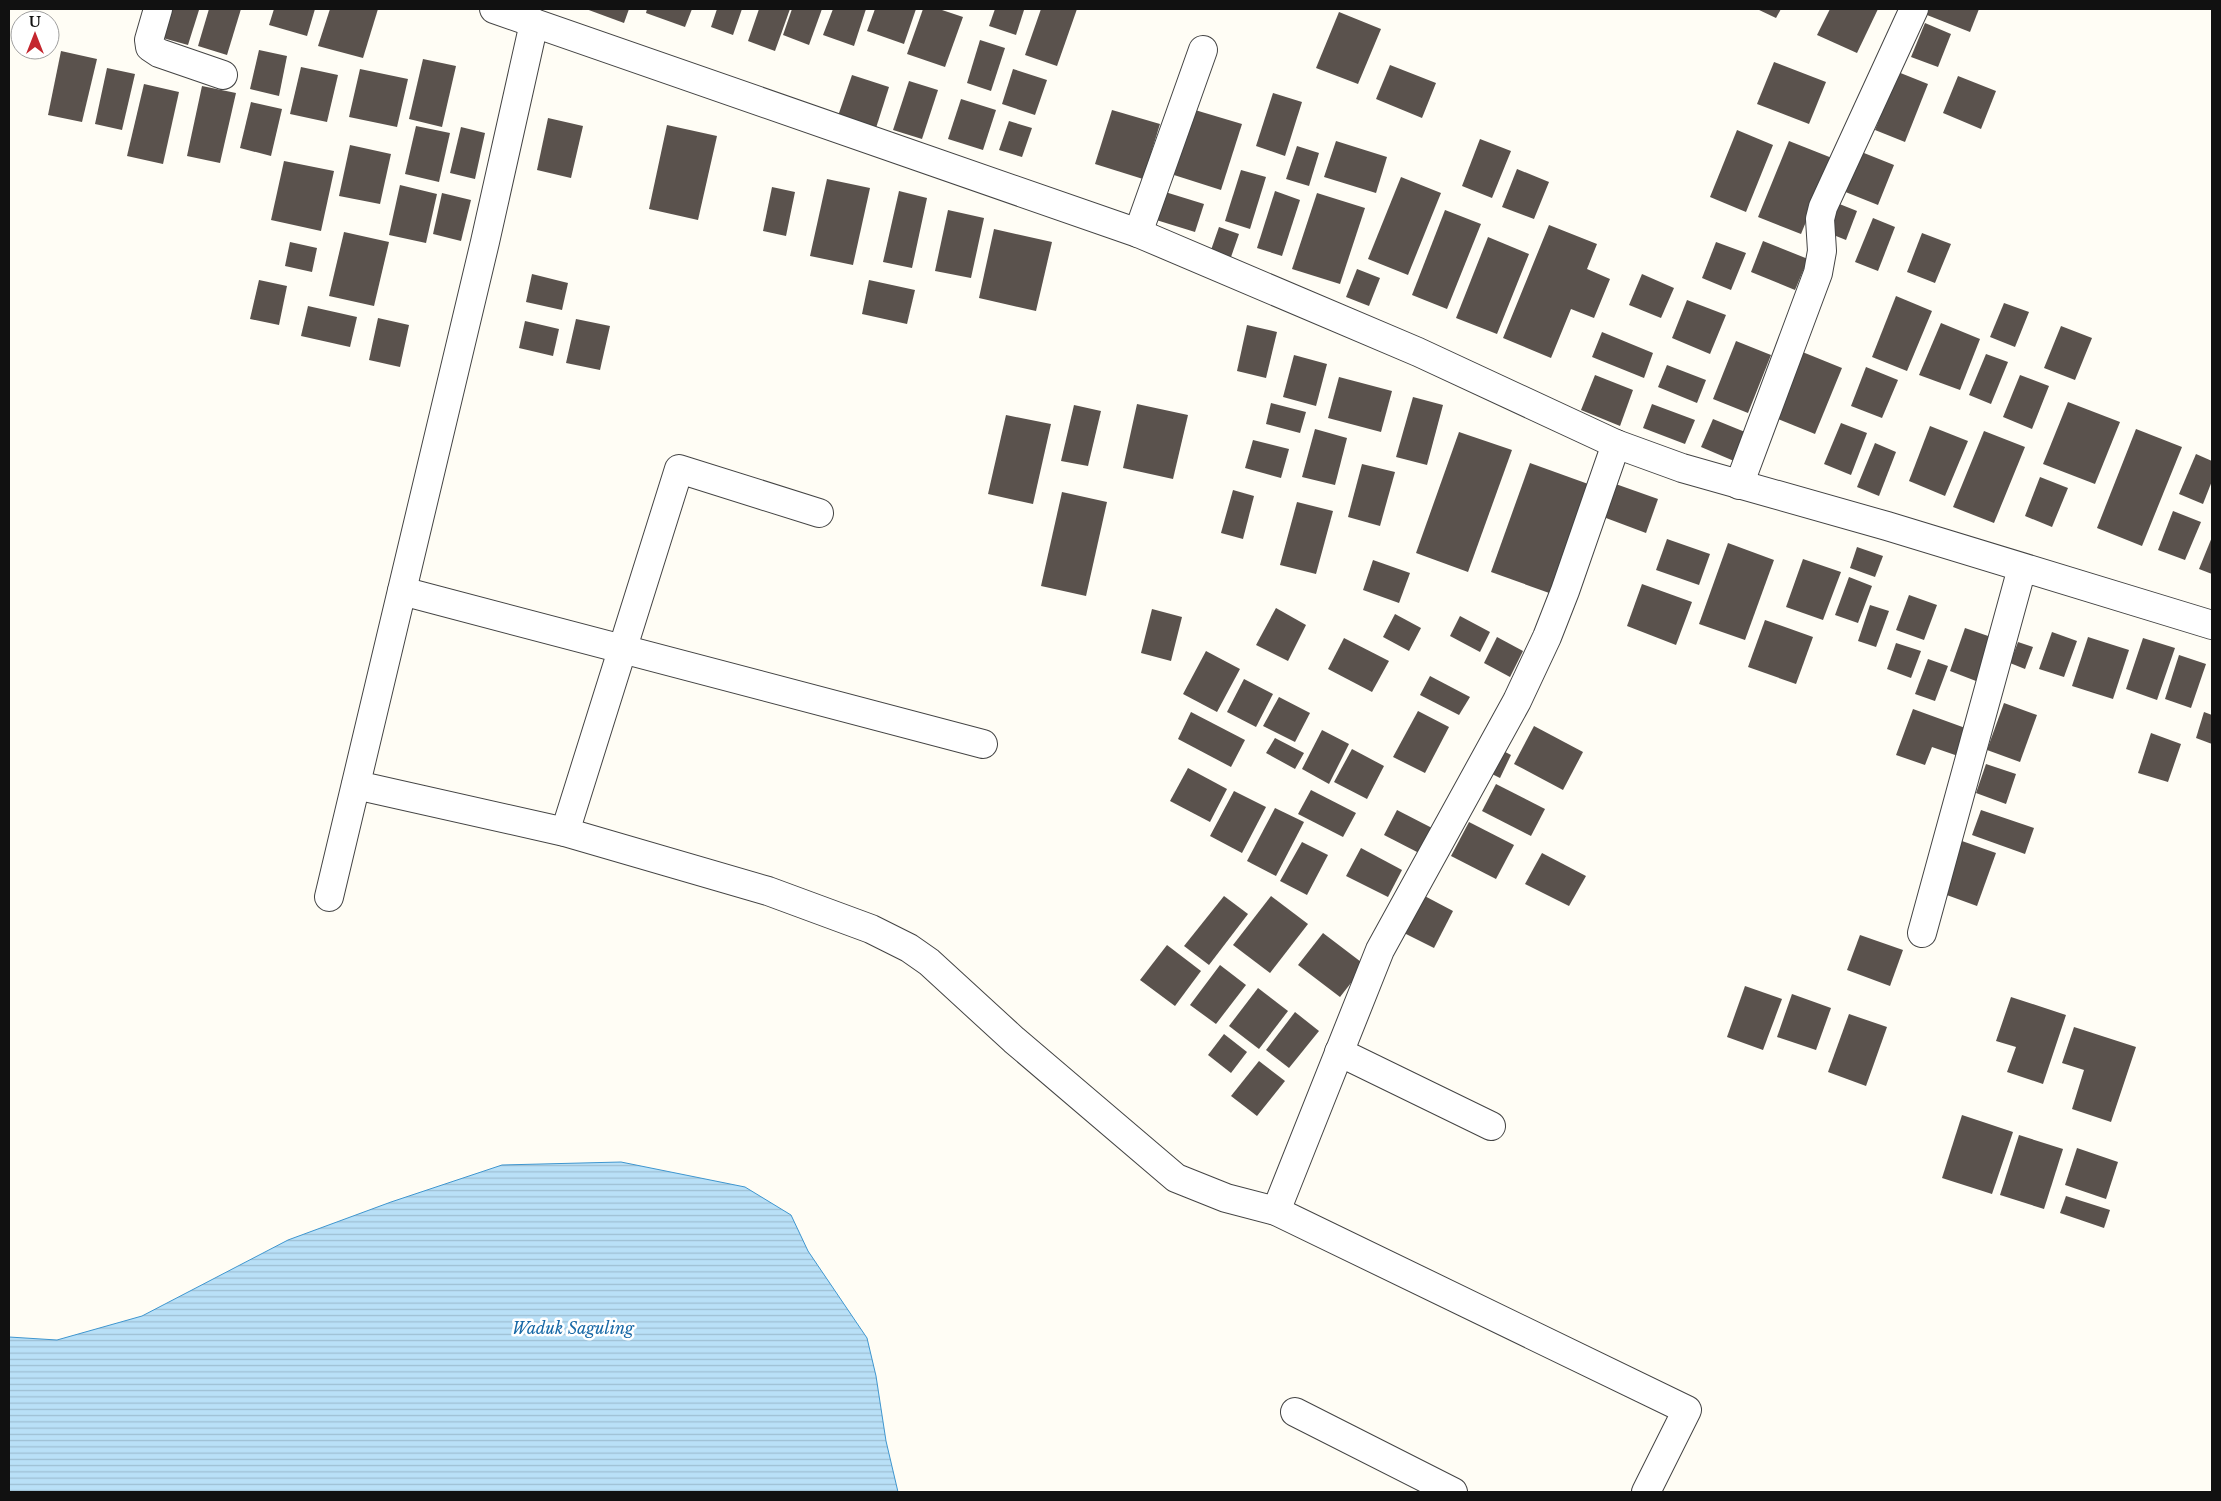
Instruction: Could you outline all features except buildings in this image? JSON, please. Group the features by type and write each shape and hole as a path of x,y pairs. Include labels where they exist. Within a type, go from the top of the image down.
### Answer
{"street":[{"path":"158,9 148,40 150,47 159,53 223,75"},
{"path":"494,9 1138,233 1418,352 1616,444 1682,468 1887,526 2212,625"},
{"path":"1739,485 1818,273 1822,251 1820,219 1823,206 1914,9"},
{"path":"329,897 485,242 534,23"},
{"path":"1138,233 1203,50"},
{"path":"1276,1211 1380,950 1517,701 1547,637 1616,444"},
{"path":"565,832 679,469 819,513"},
{"path":"1922,932 2022,568"},
{"path":"402,591 983,744"},
{"path":"356,786 565,832 768,891 836,915 909,948 955,983 1014,1040 1176,1178 1218,1194 1276,1211 1687,1410 1646,1492"},
{"path":"1339,1052 1491,1126"},
{"path":"1296,1412 1452,1492"}],"water":[{"name":"Waduk Saguling","path":"621,1162 745,1187 791,1215 808,1251 867,1338 876,1376 886,1441 898,1492 9,1492 9,1337 57,1340 142,1316 288,1240 391,1202 502,1165"}]}
